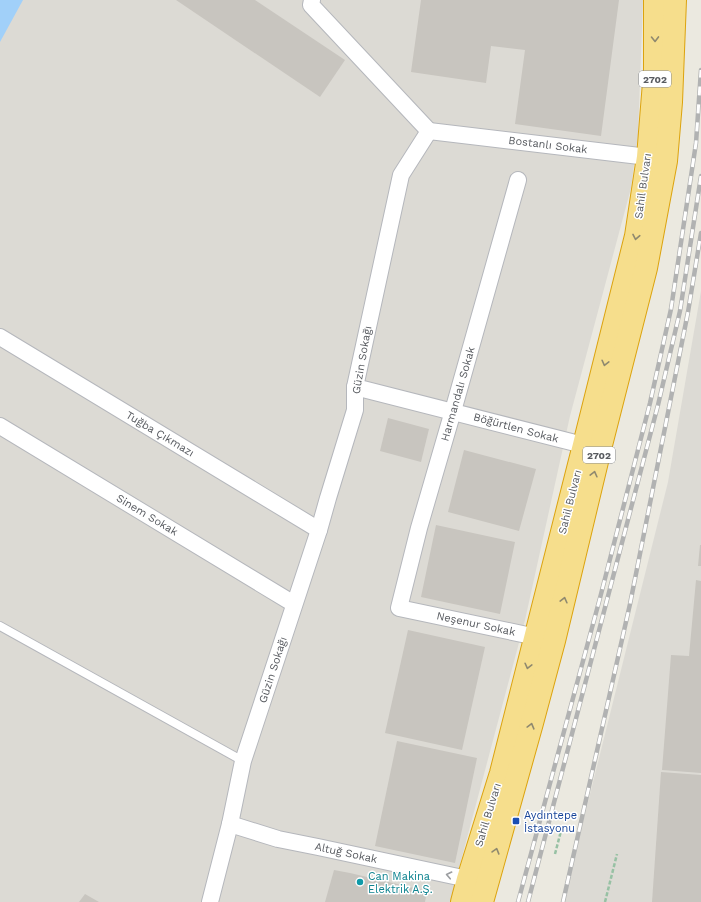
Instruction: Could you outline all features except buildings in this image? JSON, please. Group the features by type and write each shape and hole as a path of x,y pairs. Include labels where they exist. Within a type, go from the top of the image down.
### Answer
{"highway":[{"name":"Sahil Bulvarı","path":"655,0 657,159"},
{"name":"Sahil Bulvarı","path":"462,902 479,888 500,773 544,639 592,447 636,236 671,102 675,0"}],"street":[{"path":"312,0 311,5 429,131"},
{"name":"Bostanlı Sokak","path":"429,131 657,159"},
{"name":"Güzin Sokağı","path":"210,902 230,824 243,761 319,530 355,410 355,387 401,175 429,131"},
{"name":"Harmandalı Sokak","path":"398,608 419,528 518,180"},
{"name":"Tuğba Çıkmazı","path":"0,337 319,530"},
{"name":"Böğürtlen Sokak","path":"355,387 592,447"},
{"name":"Sinem Sokak","path":"0,426 294,604"},
{"name":"Neşenur Sokak","path":"398,608 544,639"},
{"name":"Altuğ Sokak","path":"230,824 278,839 318,847 479,888"}],"lane":[{"path":"0,626 243,761"}],"path":[{"path":"555,854 562,827"},
{"path":"605,902 618,854"}],"shaded area":[{"path":"21,0 643,0 638,135 631,188 570,416 525,620 450,902 0,902 0,38"},
{"path":"701,291 701,902 563,902 668,482"}],"water":[{"path":"0,0 23,0 0,42"}],"railway":[{"path":"518,902 600,598 650,403 671,309 696,143 701,70"},
{"path":"528,902 658,405 680,311 701,176"},
{"path":"563,902 630,604 688,312 701,233"}],"place":[{"name":"Aydıntepe İstasyonu","path":"516,821"},
{"name":"Can Makina Elektrik A.Ş.","path":"360,882"}]}
